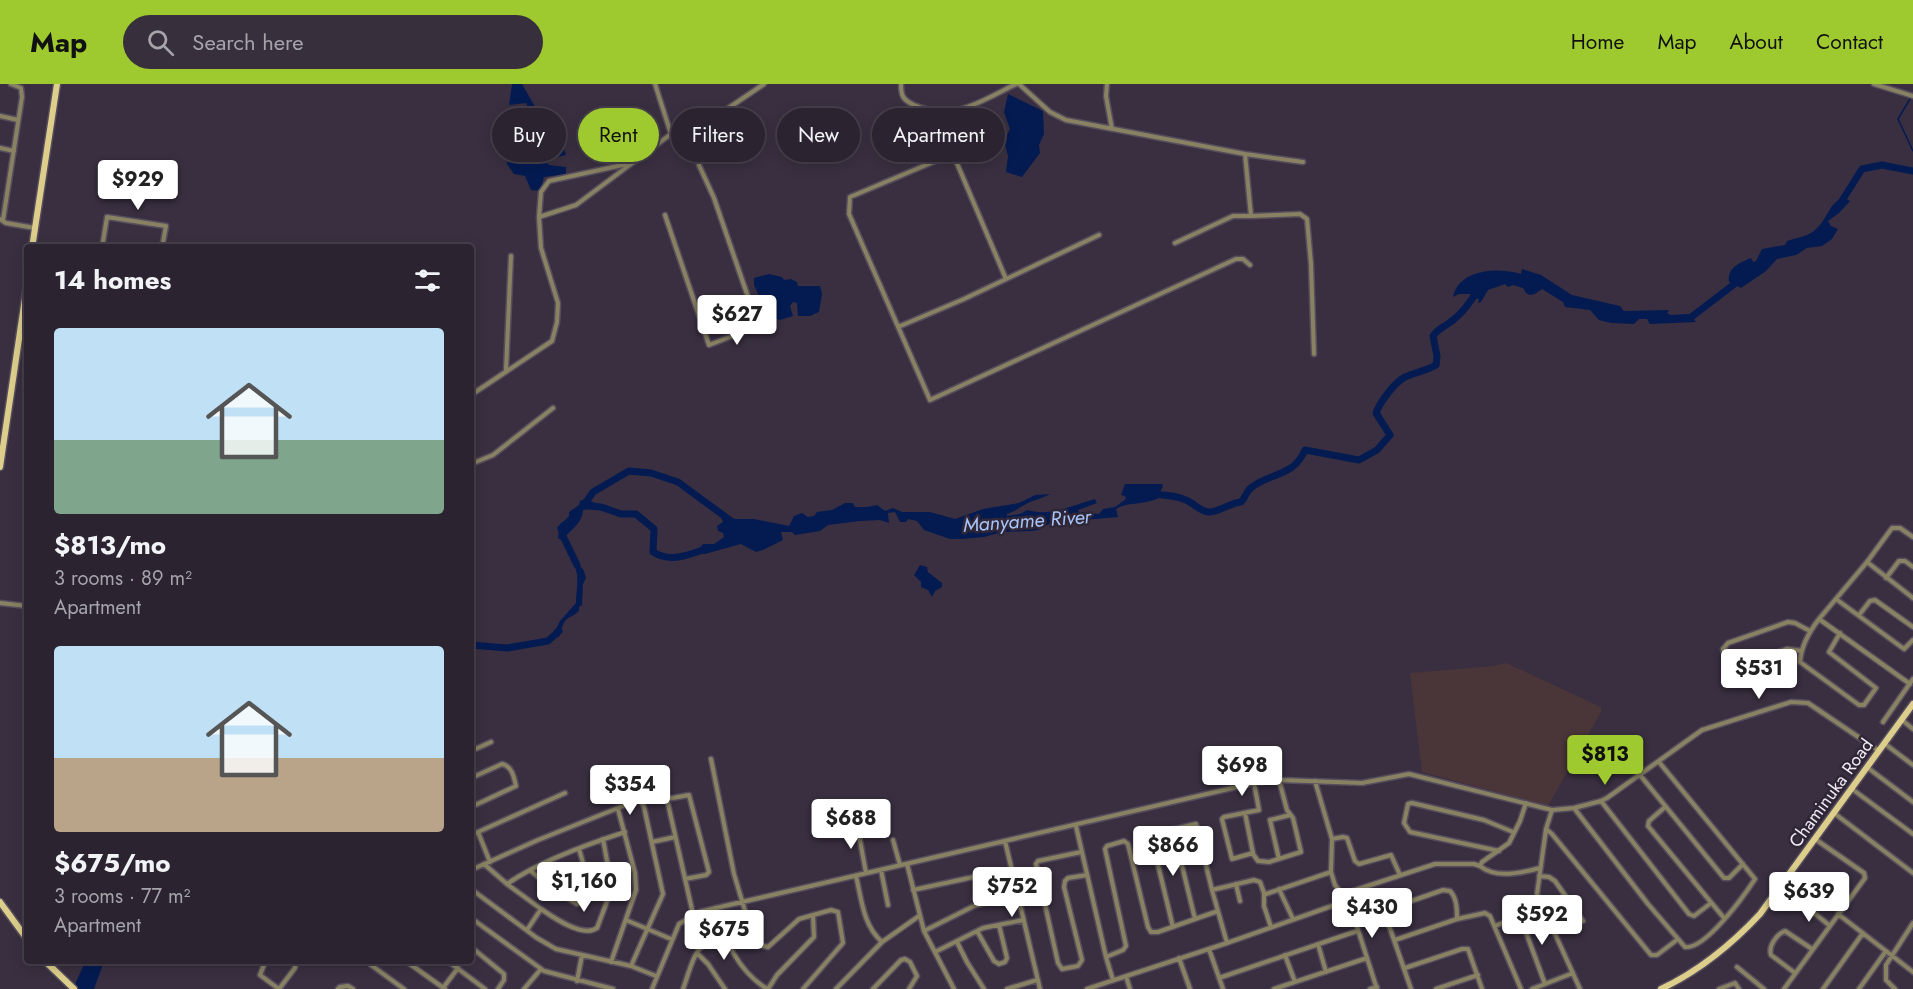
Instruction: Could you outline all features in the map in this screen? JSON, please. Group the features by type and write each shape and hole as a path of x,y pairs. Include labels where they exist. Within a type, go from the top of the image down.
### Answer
{"main road":[{"path":"33,244 57,84"},
{"path":"0,467 24,305"},
{"name":"Chaminuka Road","path":"1661,989 1697,968 1740,934 1768,904 1913,704"},
{"path":"0,902 24,935"},
{"path":"48,964 74,989"}],"street":[{"path":"11,84 20,86 22,89 2,220 6,223 35,228"},
{"path":"538,217 576,205 671,134 655,84"},
{"path":"728,108 764,84"},
{"path":"901,84 902,97 905,101 941,112 961,110 1018,84 1050,112 1066,120 1245,154 1303,162"},
{"path":"1107,84 1106,96 1112,129"},
{"path":"1874,84 1913,96"},
{"path":"0,116 18,120"},
{"path":"0,148 14,151"},
{"path":"1245,154 1251,216"},
{"path":"1006,279 956,161 952,157 945,157 850,197 849,214 930,400 1236,259 1243,259 1250,264"},
{"path":"474,393 552,341 557,322 558,303 541,248 538,217 541,192 549,181 630,164"},
{"path":"664,215 709,345 758,326 714,198 699,165"},
{"path":"0,185 8,186"},
{"path":"1175,243 1233,216 1300,214 1307,219 1314,354"},
{"path":"103,244 106,217 166,226 163,244"},
{"path":"898,327 964,299 1100,235"},
{"path":"506,370 511,256"},
{"path":"474,463 493,455 553,408"},
{"path":"1840,633 1829,652 1876,688 1866,705 1859,705 1801,664 1802,651 1810,631 1892,528 1900,528 1913,537"},
{"path":"1886,578 1899,561 1905,561 1913,567"},
{"path":"1867,562 1913,598"},
{"path":"1836,599 1905,649 1913,640"},
{"path":"1859,615 1871,600 1875,600 1913,627"},
{"path":"0,603 24,606"},
{"path":"1819,619 1911,681 1883,722"},
{"path":"1802,651 1782,650 1730,669 1723,649 1726,644 1788,622 1810,631"},
{"path":"652,989 678,924 693,914 1254,783 1280,780 1368,782 1409,774 1552,810 1574,808 1601,801 1659,762 1675,748 1712,726 1799,701 1808,703 1880,752"},
{"path":"1902,720 1913,729"},
{"path":"474,750 491,742"},
{"path":"1885,744 1913,765"},
{"path":"711,759 734,874 751,931 759,945 762,948 768,947 794,922 836,910 844,940 839,950 803,989"},
{"path":"1574,808 1648,904 1685,947 1691,947 1710,935 1754,881 1754,878 1659,762"},
{"path":"474,777 502,764 511,770 516,786 474,806"},
{"path":"1868,768 1913,802"},
{"path":"1640,775 1724,878 1729,878 1743,864"},
{"path":"1245,813 1255,858 1262,862 1301,852 1293,818 1287,810 1280,780"},
{"path":"1315,781 1332,839 1330,872 1335,885 1350,905 1377,988 1370,989"},
{"path":"1253,854 1233,860 1230,858 1222,820 1224,817 1259,810 1254,783"},
{"path":"1852,789 1913,834"},
{"path":"474,869 661,790 665,792 667,799 693,914"},
{"path":"474,834 565,793"},
{"path":"667,799 689,795 709,872 706,875 685,879"},
{"path":"632,966 663,894 644,807 639,799"},
{"path":"1601,801 1689,914 1694,916 1711,903"},
{"path":"1499,851 1410,832 1404,823 1408,804 1412,803 1484,820 1513,832"},
{"path":"1480,866 1482,862 1509,843 1526,803"},
{"path":"1665,807 1649,821 1648,825 1724,918"},
{"path":"611,962 635,897 636,886 635,873 618,809"},
{"path":"1552,810 1546,829 1537,891 1580,989"},
{"path":"1834,813 1913,873"},
{"path":"1279,859 1270,820 1290,814"},
{"path":"857,824 866,873"},
{"path":"1173,927 1151,836 1194,824 1198,825 1212,890 1227,943"},
{"path":"1076,826 1113,980"},
{"path":"1173,829 1195,919"},
{"path":"1546,829 1651,955 1657,955 1678,939"},
{"path":"478,832 490,862"},
{"path":"507,884 530,870 625,832"},
{"path":"652,842 675,837"},
{"path":"1332,839 1347,838 1357,863 1390,855 1400,875"},
{"path":"484,864 507,884 563,924 590,931 597,928 612,888 603,839"},
{"path":"1784,989 1864,880 1864,873 1815,839"},
{"path":"893,840 900,865"},
{"path":"1005,841 1040,989"},
{"path":"1106,957 1123,951 1126,946 1105,849 1107,846 1124,841 1128,844 1149,930 1154,933 1218,911"},
{"path":"530,870 564,897 580,903 588,888 579,849"},
{"path":"1081,852 1037,862 1058,963 1065,969 1078,966 1082,960 1064,884 1068,878 1087,875"},
{"path":"1343,894 1439,863 1474,864 1487,872 1511,873 1540,868"},
{"path":"907,864 924,931 952,988"},
{"path":"881,870 888,905"},
{"path":"1264,893 1280,890 1330,872"},
{"path":"913,890 982,875 987,878 991,892 992,898 989,902 974,906 924,931"},
{"path":"856,876 870,929 882,942"},
{"path":"1539,876 1549,877 1555,881 1583,921"},
{"path":"1212,890 1258,880 1264,893 1264,906 1271,927"},
{"path":"1821,881 1848,901"},
{"path":"1016,891 1040,884"},
{"path":"1236,884 1240,901"},
{"path":"1280,890 1293,919"},
{"path":"1354,921 1447,890 1453,893 1457,910 1456,920"},
{"path":"474,893 556,949 632,966 656,976"},
{"path":"1087,989 1346,901"},
{"path":"1802,903 1830,926"},
{"path":"1496,926 1543,907"},
{"path":"715,908 723,935 733,954 745,971 767,989 777,975 814,937 813,915"},
{"path":"527,930 542,909"},
{"path":"1384,911 1412,989"},
{"path":"1395,940 1456,920 1487,914 1496,926 1521,989"},
{"path":"1838,914 1913,972"},
{"path":"836,989 882,942 919,916"},
{"path":"1520,916 1545,984"},
{"path":"626,920 671,939"},
{"path":"935,952 977,931 1023,920"},
{"path":"474,921 541,969 577,981 613,989"},
{"path":"1893,989 1886,980 1885,969 1913,923"},
{"path":"977,931 994,961 1005,962 1007,958 999,925"},
{"path":"1219,978 1358,931"},
{"path":"1795,973 1771,955 1771,945 1781,932 1785,931 1812,949"},
{"path":"1822,989 1863,933"},
{"path":"683,989 697,953 703,944 723,935"},
{"path":"957,942 984,989"},
{"path":"1318,944 1326,972"},
{"path":"1209,949 1222,989"},
{"path":"1405,968 1465,949 1470,951 1482,989"},
{"path":"474,950 504,974 504,980 498,989"},
{"path":"1859,989 1886,951"},
{"path":"697,953 708,964 725,989"},
{"path":"577,981 582,955"},
{"path":"1285,955 1295,982"},
{"path":"1179,958 1188,989"},
{"path":"1274,989 1366,958"},
{"path":"873,989 901,960 905,959 910,962 917,976 909,989"},
{"path":"264,964 260,975 279,989 296,964"},
{"path":"371,964 404,989"},
{"path":"410,964 444,988 458,968"},
{"path":"452,964 485,989"},
{"path":"1737,967 1764,989"},
{"path":"527,988 541,969"},
{"path":"1532,989 1573,974"},
{"path":"1436,989 1478,975"},
{"path":"1126,976 1130,989"},
{"path":"1007,989 1037,980"},
{"path":"1719,989 1735,983 1739,989"},
{"path":"338,989 348,986 352,989"}],"shaded area":[{"path":"1506,663 1601,707 1601,712 1548,806 1422,772 1410,673"}],"water":[{"path":"512,84 522,84 536,108 528,108 526,103 509,105"},
{"path":"1008,94 1043,111 1044,134 1039,145 1040,153 1022,177 1006,172 1008,156 1005,139 1010,129 1005,108"},
{"path":"507,162 547,162 549,165 566,167 566,174 544,177 540,191 531,190 525,176 514,174"},
{"path":"1843,197 1850,201 1828,221 1831,226 1838,229 1832,239 1822,246 1807,248 1796,255 1777,259 1766,271 1741,288 1729,282 1730,273 1735,267 1751,258 1753,262 1756,261 1762,249 1785,245 1787,241 1808,235 1815,230 1831,207"},
{"path":"1522,269 1541,275 1572,295 1620,306 1624,311 1668,310 1667,313 1671,315 1690,314 1696,322 1650,324 1647,319 1639,319 1634,324 1611,323 1599,320 1590,310 1565,307 1563,302 1542,289 1530,295 1523,288 1513,285 1508,287 1505,284 1488,290 1478,303 1479,299 1475,299 1473,294 1459,294 1453,297 1463,281 1471,276 1491,271 1521,274"},
{"path":"769,274 782,277 784,280 791,279 797,282 798,286 820,286 822,294 819,312 810,316 798,316 797,303 793,302 790,306 793,316 780,320 769,317 773,303 769,301 767,314 754,285 754,278"},
{"path":"1125,484 1162,484 1163,486 1157,499 1116,509 1118,517 1053,521 1033,531 1002,532 984,537 950,539 924,530 917,521 908,519 906,522 900,522 895,512 888,513 889,523 880,520 860,521 828,525 820,531 795,535 792,532 781,532 783,540 756,552 741,544 705,554 701,554 699,549 703,544 714,544 724,537 723,533 718,531 717,526 723,522 720,515 723,512 735,519 754,519 789,526 794,516 802,513 808,517 814,516 817,512 832,510 845,503 853,503 855,507 877,505 885,511 893,508 902,512 930,512 955,519 983,509 1019,503 1035,495 1050,494 1028,503 1007,516 1020,514 1027,510 1053,511 1095,499 1097,503 1078,510 1099,514 1103,509 1115,507 1126,499 1121,495"},
{"path":"585,499 598,504 598,508 583,510 576,526 562,540 558,538 557,528 569,516 569,512"},
{"path":"574,557 586,578 583,584 582,605 579,611 565,621 559,637 553,638 554,630 576,603 577,576 572,562"},
{"path":"920,565 927,567 928,572 942,583 942,587 935,591 932,597 928,590 921,587 921,582 914,575"},
{"path":"84,964 103,964 94,989 73,989"}],"waterway":[{"path":"1913,94 1898,119 1913,151"},
{"name":"Manyame River","path":"1840,204 1862,169 1882,165 1913,171"},
{"name":"Manyame River","path":"1684,318 1690,318 1741,279"},
{"name":"Manyame River","path":"1150,494 1180,498 1203,510 1213,512 1241,502 1252,487 1295,465 1305,450 1359,460 1377,450 1390,435 1376,413 1381,403 1401,380 1436,365 1437,356 1433,336 1462,312 1477,289"},
{"path":"584,505 593,492 629,471 651,473 678,482 727,518"},
{"name":"Manyame River","path":"589,506 601,507 621,514 636,514 654,529 653,552 660,555 679,557 706,549"},
{"name":"Manyame River","path":"563,532 577,565"},
{"name":"Manyame River","path":"474,645 507,648 548,641 559,631"}]}
